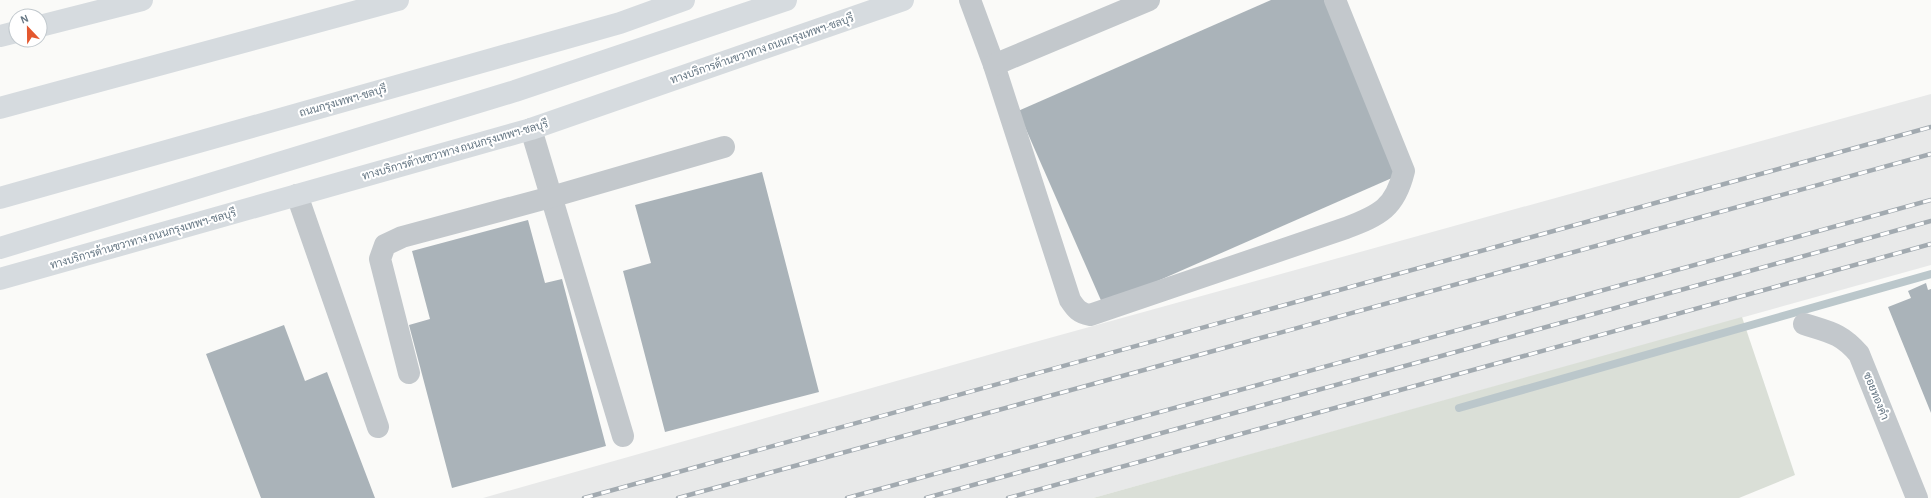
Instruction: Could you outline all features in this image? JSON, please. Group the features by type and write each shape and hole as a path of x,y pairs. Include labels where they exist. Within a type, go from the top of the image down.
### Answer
{"main road":[{"path":"48,24 142,0"},
{"path":"0,108 398,0"},
{"name":"ถนนกรุงเทพฯ-ชลบุรี","path":"0,198 620,23 684,0"},
{"path":"0,248 515,92 786,0"},
{"name":"ทางบริการด้านขวาทาง ถนนกรุงเทพฯ-ชลบุรี","path":"0,279 531,129 903,0"}],"street":[{"path":"970,0 994,66 1070,300 1076,309 1082,313 1090,315 1371,219 1393,201 1400,187 1404,171 1335,0"},
{"path":"994,66 1149,0"},
{"path":"531,129 623,436"},
{"path":"409,373 380,259 385,244 402,237 551,197 724,147"},
{"path":"297,195 378,427"},
{"name":"ซอยทองคำ","path":"1804,324 1835,334 1848,341 1859,354 1917,498"}],"shaded area":[{"path":"1931,94 1931,265 1093,498 483,498 1006,350"},
{"path":"1742,317 1795,475 1739,498 1093,498"}],"building":[{"path":"1271,0 1324,0 1401,174 1103,305 1018,111"},
{"path":"762,172 819,392 665,432 623,271 651,263 635,205"},
{"path":"528,220 545,283 562,279 606,446 452,488 409,325 430,319 412,251"},
{"path":"1926,283 1928,290 1931,289 1931,413 1888,307 1911,298 1908,291"},
{"path":"284,325 305,381 327,372 375,498 261,498 206,354"}],"waterway":[{"path":"1459,408 1931,274"}],"railway":[{"path":"584,498 1931,127"},
{"path":"678,498 1931,154"},
{"path":"847,498 1931,200"},
{"path":"926,498 1931,221"},
{"path":"1008,498 1931,244"}]}
